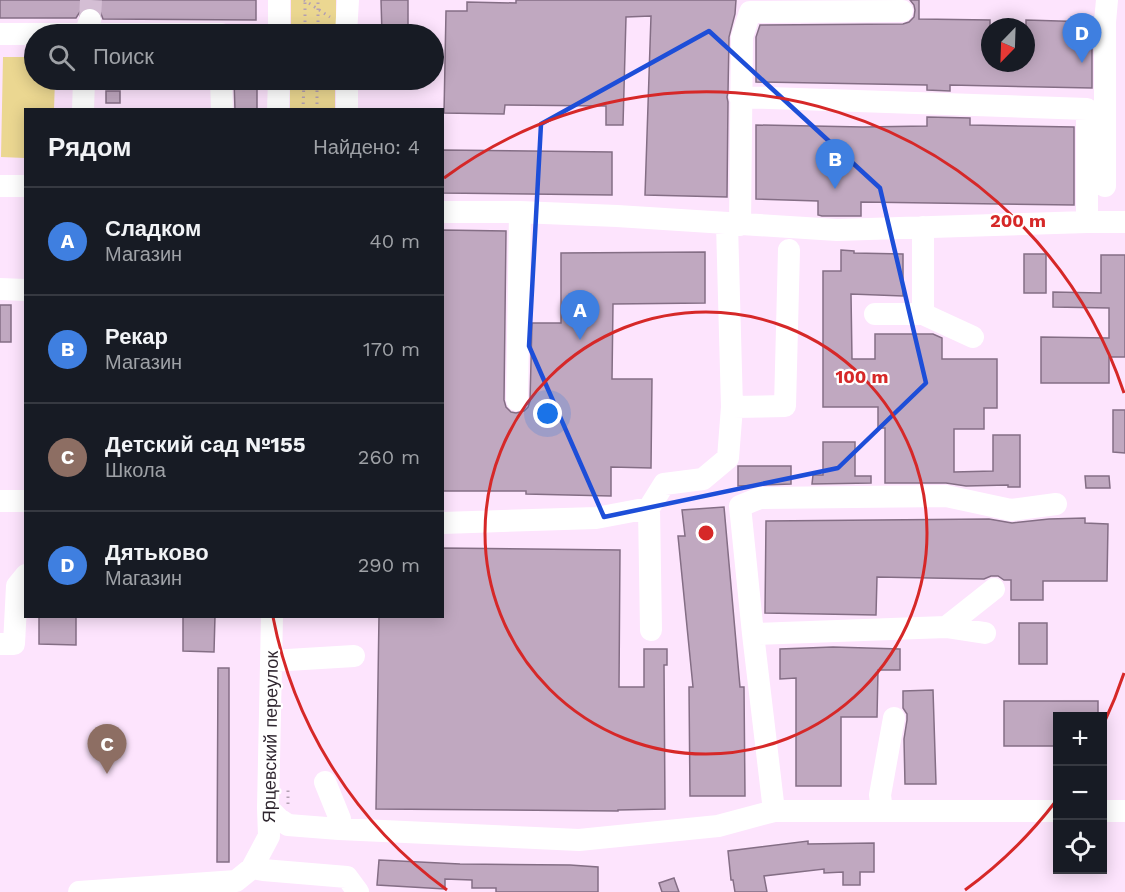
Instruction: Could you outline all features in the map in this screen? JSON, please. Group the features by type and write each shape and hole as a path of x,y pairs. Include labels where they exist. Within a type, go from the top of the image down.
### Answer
{"street":[{"path":"275,24 279,0"},
{"path":"346,24 348,0"},
{"path":"1105,186 1107,0"},
{"path":"651,630 650,508 664,484 703,479 728,458 732,407 734,224 742,36 750,12 902,11"},
{"path":"0,34 24,33"},
{"path":"83,108 84,90"},
{"path":"222,90 222,108"},
{"path":"278,108 279,90"},
{"path":"347,90 347,108"},
{"path":"740,97 1087,109 1087,222"},
{"path":"0,186 24,186"},
{"path":"444,212 616,216 837,230 1125,222"},
{"path":"516,400 520,212"},
{"path":"923,227 923,314"},
{"path":"732,407 785,406 789,250"},
{"path":"0,289 24,290"},
{"path":"874,314 923,314 973,337"},
{"path":"774,811 740,506 760,498 946,496 1011,510 1056,504"},
{"path":"0,501 24,501"},
{"path":"444,523 596,518 650,508"},
{"path":"0,644 14,644 16,586 24,577"},
{"path":"946,627 994,589"},
{"name":"Ярцевский переулок","path":"244,874 269,836 272,618"},
{"path":"753,634 946,627 985,633"},
{"path":"271,661 354,656"},
{"path":"882,811 880,795 894,718"},
{"path":"326,782 340,819 339,830"},
{"path":"268,808 288,825 339,830 579,840 718,826 774,811 1053,811"},
{"path":"1107,811 1125,811"},
{"path":"79,892 176,888 263,870 347,877 358,892"}],"path":[{"path":"304,24 305,0 318,7 338,24"},
{"path":"318,0 318,24"},
{"path":"303,108 304,90"},
{"path":"317,90 317,108"}],"highlighted area":[{"path":"709,31 880,188 926,383 838,468 604,517 529,346 541,124"}],"shaded area":[{"path":"291,0 336,0 336,24 291,24"},
{"path":"3,57 24,57 24,90 55,90 54,108 24,108 24,158 1,157"},
{"path":"290,90 335,90 335,108 290,108"}],"building":[{"path":"0,0 256,0 256,20 103,19 100,11 88,7 81,10 76,18 0,18"},
{"path":"381,0 408,0 408,24 382,24"},
{"path":"516,0 736,0 729,37 727,197 645,195 651,16 626,17 623,125 606,125 606,106 505,105 504,114 444,113 446,11 467,11 467,2 516,3"},
{"path":"910,0 919,0 919,19 981,20 981,72 1035,72 1035,20 1092,22 1092,88 950,85 950,91 927,90 927,85 756,82 756,37 760,25 903,24 914,17 914,5"},
{"path":"234,90 257,90 257,108 235,108"},
{"path":"106,91 120,91 120,103 106,103"},
{"path":"927,117 970,118 970,125 1074,127 1074,205 861,202 861,216 822,216 818,215 818,201 756,199 756,125 927,126"},
{"path":"444,150 612,152 612,195 444,193"},
{"path":"444,230 506,231 504,400 506,407 516,413 524,411 530,401 532,323 561,323 561,253 705,252 705,303 613,304 612,379 652,379 651,468 611,467 611,496 526,494 526,491 444,491"},
{"path":"841,250 854,251 854,253 903,254 903,296 851,294 852,359 875,359 875,334 933,334 942,338 942,359 997,359 997,408 984,408 984,429 954,429 954,472 993,471 993,435 1020,435 1020,487 966,486 946,483 885,483 885,428 878,428 878,407 823,407 823,271 841,271"},
{"path":"1024,254 1046,254 1046,293 1024,293"},
{"path":"1101,255 1125,255 1125,357 1109,357 1109,383 1041,383 1041,337 1109,338 1109,308 1053,307 1053,292 1101,293"},
{"path":"0,305 11,305 11,342 0,342"},
{"path":"1113,410 1125,410 1125,453 1113,452"},
{"path":"823,442 855,442 855,476 871,476 871,483 812,484 813,475 823,475"},
{"path":"738,466 791,466 791,484 738,486"},
{"path":"1085,476 1109,476 1110,488 1086,488"},
{"path":"724,507 740,687 744,687 745,796 690,796 689,687 693,687 678,536 685,536 682,510"},
{"path":"1085,518 1085,523 1108,524 1107,581 1043,581 1043,600 1011,600 1011,580 1004,580 998,576 984,579 877,577 876,615 765,613 766,521 989,519 1012,523"},
{"path":"444,548 620,550 619,687 644,687 644,649 667,649 667,665 664,665 665,809 618,811 376,809 379,618 444,618"},
{"path":"39,618 76,618 76,645 39,644"},
{"path":"183,618 215,618 214,652 183,651"},
{"path":"1019,623 1047,623 1047,664 1019,664"},
{"path":"833,647 900,649 900,670 878,670 877,717 841,717 841,786 796,786 796,678 780,679 780,649"},
{"path":"218,668 229,668 229,862 217,862"},
{"path":"933,690 936,784 905,784 904,739 907,714 903,708 903,691"},
{"path":"1004,701 1098,701 1098,712 1053,712 1053,746 1004,746"},
{"path":"808,841 808,844 874,843 874,872 860,872 860,885 843,885 843,872 824,873 824,869 764,876 767,892 735,892 733,880 731,880 728,851"},
{"path":"379,860 598,867 598,892 496,892 496,888 472,888 472,880 445,879 445,889 377,885"},
{"path":"674,878 679,892 662,892 659,883"}],"tunnel":[{"path":"90,18 91,0"}],"place":[{"name":"Дятьково","path":"1082,63"},
{"name":"Рекар","path":"835,189"},
{"name":"Сладком","path":"580,340"},
{"name":"Детский сад №155","path":"107,774"}]}
